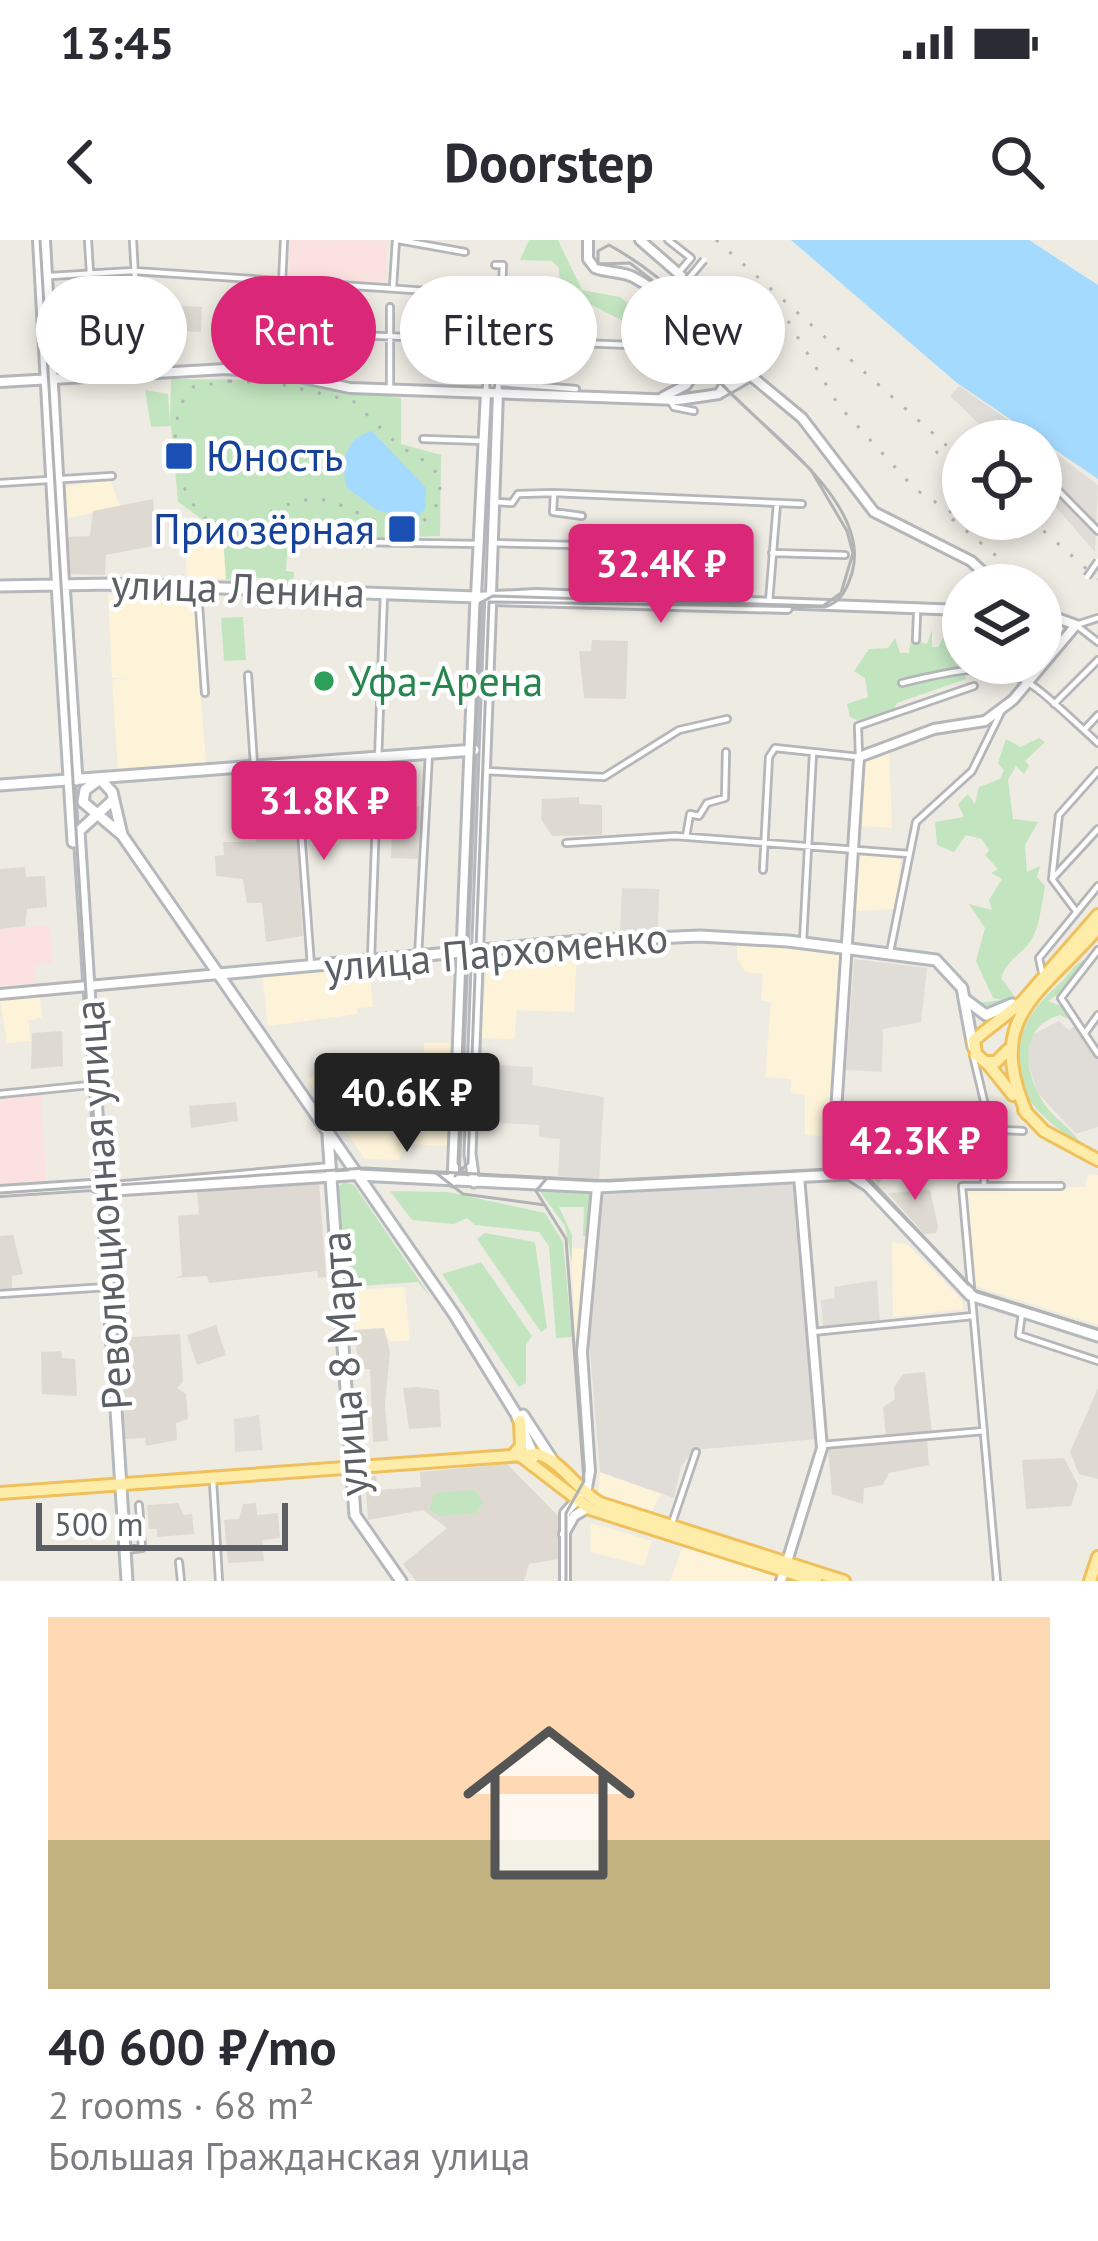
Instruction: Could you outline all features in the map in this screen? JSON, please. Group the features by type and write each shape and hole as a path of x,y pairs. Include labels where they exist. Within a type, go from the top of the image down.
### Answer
{"main road":[{"name":"Революционная улица","path":"61,584 96,1186 127,1581"},
{"name":"улица Ленина","path":"0,586 476,597"},
{"path":"453,1180 476,597"},
{"path":"474,1182 490,597"},
{"path":"0,785 486,750"},
{"path":"78,826 113,796 118,777"},
{"path":"100,779 113,796 122,835"},
{"path":"100,779 82,794 84,805 122,835 590,1509 670,1528 784,1573 844,1581"},
{"path":"71,804 95,814"},
{"path":"78,826 110,823"},
{"path":"980,1067 996,1062 1008,1050 1017,1019 1098,915"},
{"path":"973,1047 977,1034 1040,985 1098,928"},
{"name":"улица Пархоменко","path":"219,974 462,951 700,936 803,942 936,960 955,976 976,1022 994,1024"},
{"path":"86,984 96,1186"},
{"path":"965,1000 971,1009 991,1014 1040,985"},
{"path":"965,1000 980,1067"},
{"path":"1008,1050 1027,1114"},
{"path":"980,1067 998,1071 1044,1131 1098,1160"},
{"name":"улица 8 Марта","path":"328,1131 327,1173 356,1521 400,1580"},
{"path":"358,1175 598,1186 849,1174 868,1186 970,1295 1098,1336"},
{"path":"482,1357 542,1470 553,1474 555,1464"},
{"path":"513,1455 521,1446 520,1421"},
{"path":"0,1493 513,1455 533,1454 555,1464"},
{"path":"513,1455 581,1497 629,1518 752,1558"},
{"path":"1090,1581 1098,1557"}],"street":[{"name":"Революционная улица","path":"42,240 44,276"},
{"path":"88,240 90,273"},
{"path":"133,240 134,276"},
{"path":"284,240 284,276"},
{"path":"393,287 397,240 465,253"},
{"path":"588,240 588,259 595,268 632,276 674,308 686,325 696,357 694,375 678,391 656,398"},
{"path":"668,240 691,258 680,271"},
{"path":"644,241 685,276"},
{"path":"691,276 704,260"},
{"path":"495,265 503,265 503,276"},
{"path":"44,276 134,271 211,278"},
{"path":"376,287 400,287"},
{"path":"390,307 390,390"},
{"path":"376,338 400,339"},
{"path":"31,379 36,375"},
{"path":"0,382 36,378"},
{"name":"Революционная улица","path":"50,384 61,584"},
{"path":"331,384 486,392 498,387 576,389"},
{"path":"476,597 486,384"},
{"path":"490,597 498,384"},
{"path":"719,394 725,384"},
{"path":"498,387 669,399 719,394 737,384"},
{"path":"758,384 802,418 874,512 974,564"},
{"path":"669,399 674,407 694,411"},
{"path":"424,439 484,441"},
{"path":"0,483 112,476"},
{"path":"554,493 553,512 582,516"},
{"path":"482,494 512,503 518,494 554,493 802,504"},
{"path":"1062,494 1098,531"},
{"path":"769,602 777,503"},
{"path":"356,542 480,544"},
{"path":"493,544 575,545"},
{"path":"772,553 845,555"},
{"path":"1087,577 1098,561"},
{"path":"198,587 205,693"},
{"path":"370,961 384,593"},
{"name":"улица Ленина","path":"476,597 848,607"},
{"name":"улица Ленина","path":"629,600 942,610"},
{"path":"916,640 918,611"},
{"path":"1062,642 1076,625 1098,618"},
{"path":"1062,619 1098,642"},
{"path":"1054,704 1098,660"},
{"path":"902,683 942,674"},
{"path":"248,675 254,767"},
{"path":"890,952 916,822 972,771 1001,711 1026,684"},
{"path":"1030,684 1098,743"},
{"path":"832,1174 859,726 974,686"},
{"path":"763,870 770,757 775,748 859,757 934,729 972,726 1001,711"},
{"path":"1084,730 1098,715"},
{"path":"485,771 604,777 679,730 727,719"},
{"path":"686,836 691,814 699,816 707,803 725,798 726,752"},
{"path":"418,957 429,753"},
{"path":"803,942 813,753"},
{"path":"296,764 311,967"},
{"path":"1076,911 1052,879 1059,815 1098,771"},
{"path":"1052,879 1098,829"},
{"path":"566,843 686,836 909,854"},
{"path":"1040,985 1039,958 1098,886"},
{"path":"1098,950 1060,998 1098,1054"},
{"name":"улица Пархоменко","path":"0,994 219,974"},
{"path":"1085,1033 1098,1015"},
{"path":"980,1067 984,1186"},
{"path":"0,1094 91,1085"},
{"path":"984,1129 1023,1131"},
{"path":"0,1191 358,1175"},
{"path":"784,1573 822,1445 799,1176"},
{"path":"565,1581 566,1510 581,1497 590,1472 582,1352 598,1186"},
{"path":"997,1581 962,1186 1061,1186"},
{"path":"0,1294 106,1287"},
{"path":"1022,1313 1019,1335 1025,1339 1098,1361"},
{"path":"812,1331 973,1316"},
{"path":"822,1445 984,1430"},
{"path":"670,1528 696,1452"},
{"path":"212,1475 219,1581"},
{"path":"125,1550 142,1548 139,1505"},
{"path":"564,1534 574,1516 590,1509"},
{"path":"179,1562 181,1581"}],"shaded area":[{"path":"290,240 387,241 386,283 376,283 376,276 289,276"},
{"path":"187,306 202,307 201,332 187,331"},
{"path":"959,386 1008,420 975,420 950,396"},
{"path":"1062,458 1098,485 1095,552 1062,514"},
{"path":"110,481 121,507 63,519 62,486"},
{"path":"153,499 158,545 106,555 105,575 69,574 66,537 90,536 93,511"},
{"path":"223,532 226,579 187,578 183,533"},
{"path":"193,594 206,764 118,770 112,680 127,678 112,678 108,595"},
{"path":"592,640 628,641 626,699 584,698 579,651 591,651"},
{"path":"889,750 892,828 862,826 863,758"},
{"path":"323,783 333,784 333,828 324,829 323,821 305,822 303,790 320,790"},
{"path":"294,795 303,936 266,942 262,903 247,903 243,879 216,876 215,856 224,855 223,842 256,842 251,797"},
{"path":"579,797 579,804 602,805 602,835 552,836 541,819 542,799"},
{"path":"393,805 420,806 418,859 391,858"},
{"path":"857,855 901,856 897,909 853,911"},
{"path":"25,867 26,877 45,876 47,907 27,909 25,926 0,929 0,869"},
{"path":"622,888 659,889 658,930 620,932"},
{"path":"50,925 53,964 35,965 36,983 0,986 0,929"},
{"path":"737,942 840,954 830,1137 805,1135 805,1095 791,1093 791,1079 765,1077 771,1002 761,1000 763,974 745,972 737,958"},
{"path":"577,949 574,1012 517,1010 514,1039 480,1038 488,955"},
{"path":"854,959 927,968 921,1022 883,1029 882,1072 846,1070"},
{"path":"369,965 373,1007 357,1008 358,1014 268,1026 262,975"},
{"path":"40,997 42,1017 28,1021 31,1041 7,1043 0,1000"},
{"path":"1059,1021 1069,1030 1078,1024 1098,1057 1098,1127 1076,1134 1037,1092 1027,1057 1032,1035"},
{"path":"62,1031 63,1066 31,1069 32,1033"},
{"path":"424,1043 452,1043 449,1146 406,1144 399,1160 365,1159 343,1127 358,1115 362,1102 380,1103 407,1128 420,1128"},
{"path":"478,1064 533,1067 532,1085 604,1097 599,1179 558,1176 560,1139 539,1137 539,1125 479,1122"},
{"path":"332,1068 344,1080 339,1085 346,1111 340,1118 306,1079"},
{"path":"41,1095 46,1181 0,1184 0,1099"},
{"path":"236,1102 238,1121 191,1128 189,1106"},
{"path":"1088,1174 1098,1175 1098,1325 975,1286 967,1190 1085,1187"},
{"path":"319,1181 326,1277 318,1278 317,1271 209,1283 207,1276 175,1278 182,1275 178,1216 199,1214 197,1190"},
{"path":"793,1181 817,1439 694,1450 681,1467 674,1498 600,1472 589,1339 602,1191"},
{"path":"930,1190 938,1226 936,1233 924,1234 888,1193"},
{"path":"13,1235 23,1274 12,1276 12,1289 0,1289 0,1236"},
{"path":"892,1243 907,1244 962,1300 963,1309 893,1317"},
{"path":"571,1248 589,1249 581,1340 575,1337"},
{"path":"877,1280 880,1323 823,1326 821,1300 835,1298 834,1287"},
{"path":"405,1287 410,1340 390,1342 383,1328 355,1330 351,1290"},
{"path":"216,1325 226,1355 197,1365 187,1335"},
{"path":"384,1328 390,1352 385,1404 388,1441 373,1442 370,1369 358,1369 355,1330"},
{"path":"180,1334 183,1382 177,1388 186,1394 188,1419 176,1423 177,1440 146,1446 145,1438 123,1439 117,1338"},
{"path":"61,1351 62,1358 75,1359 77,1396 42,1394 41,1352"},
{"path":"925,1372 932,1432 886,1436 883,1407 895,1399 894,1387 903,1374"},
{"path":"403,1388 439,1390 441,1427 409,1429"},
{"path":"1098,1388 1098,1479 1079,1474 1070,1452"},
{"path":"259,1415 263,1450 235,1452 234,1419"},
{"path":"927,1438 929,1465 889,1473 883,1485 864,1488 863,1504 832,1494 828,1448"},
{"path":"1064,1458 1078,1485 1071,1506 1026,1509 1022,1460"},
{"path":"507,1464 561,1519 559,1559 529,1564 524,1581 416,1581 403,1564 447,1528 423,1510 368,1520 365,1477 376,1476 378,1490 421,1487 420,1472"},
{"path":"600,1472 661,1494 652,1511 598,1494"},
{"path":"178,1503 184,1515 192,1514 194,1534 157,1537 157,1529 149,1529 147,1505"},
{"path":"256,1503 257,1515 278,1513 280,1538 262,1540 264,1561 228,1563 224,1520 239,1519 243,1504"},
{"path":"591,1523 652,1541 644,1566 590,1552"},
{"path":"683,1547 775,1574 775,1581 670,1581"}],"green space":[{"path":"529,240 558,240 575,276 559,276 552,261 520,260"},
{"path":"597,293 621,298 621,320 597,308"},
{"path":"187,379 211,379 211,384 313,384 401,398 401,444 441,455 440,536 331,540 328,521 289,519 286,571 294,572 293,583 255,577 226,580 223,534 178,502 171,426 151,427 145,390 168,394 170,423 171,384 187,384"},
{"path":"593,548 667,550 666,592 592,591"},
{"path":"243,617 246,660 224,661 221,618"},
{"path":"932,630 932,647 942,640 942,684 952,684 897,703 892,713 862,722 850,717 847,704 868,697 865,678 854,671 869,649 888,648 895,638 900,653 909,653 911,640 927,644"},
{"path":"1039,738 1045,742 1025,761 1029,766 1024,774 1016,766 1008,780 1013,819 1038,822 1025,845 1027,872 1040,866 1037,877 1045,886 1039,919 1029,943 1001,978 1015,997 990,1011 981,1010 975,1003 1002,1000 993,998 976,961 985,928 969,904 992,910 989,900 1002,879 991,873 998,869 985,855 989,850 982,839 966,835 954,852 937,845 935,822 964,817 958,804 968,794 975,804 979,787 1000,779 1004,770 998,763 1006,739 1020,747"},
{"path":"1087,959 1064,990 1048,1001 1064,1007 1076,1023 1060,1015 1046,1022 1036,1031 1028,1056 1040,1097 1080,1143 1036,1108 1023,1089 1017,1049 1038,1006"},
{"path":"888,1130 878,1168 884,1173 879,1184 860,1165 845,1161 845,1148 870,1145"},
{"path":"344,1182 354,1185 432,1299 418,1282 344,1287 337,1188"},
{"path":"539,1190 593,1194 590,1236 583,1236 584,1207 559,1207 572,1235 572,1262 565,1226"},
{"path":"390,1191 448,1192 545,1213 563,1242 572,1337 556,1338 549,1246 539,1232 475,1225 467,1218 454,1224 412,1220"},
{"path":"485,1233 535,1242 547,1328 541,1332 477,1239"},
{"path":"481,1262 532,1336 526,1345 526,1383 519,1387 442,1274"},
{"path":"475,1490 483,1503 476,1513 440,1516 429,1510 434,1493"}],"water":[{"path":"791,240 1029,240 1098,285 1098,479 1062,454 1062,420 1011,420 957,383"},
{"path":"372,431 426,488 425,509 414,520 377,510 347,488 344,470 350,445"}],"tram line":[{"path":"40,240 97,1174 108,1187"},
{"path":"455,1176 468,1163 489,602 825,607 843,594 852,573 854,546 846,520 830,494 809,468 722,384 686,306 644,267 609,245 598,251 598,264 630,263 677,300 714,377 811,470 847,531 853,553 841,593 823,606 493,596 480,603 458,1163 460,1167 461,1168 462,1170 468,1175"},
{"path":"0,1193 365,1168 609,1181 856,1168 977,1292 1098,1329"},
{"path":"436,1173 463,1194 545,1205"},
{"path":"547,1178 536,1191 566,1239 584,1481 566,1513 566,1581"}],"railway":[{"path":"716,240 942,441"},
{"path":"788,321 839,406 915,489 942,506"},
{"path":"229,381 276,383 353,401 399,446 432,465 440,487 434,509 422,522 393,526 315,499 284,506 235,528 215,524 187,493 175,446 176,423 193,387 229,381"},
{"path":"936,451 942,459"},
{"path":"977,540 1006,564"},
{"path":"1054,540 1098,579"}],"place":[{"name":"Юность","path":"179,456"},
{"name":"Приозёрная","path":"402,529"},
{"name":"Уфа-Арена","path":"324,681"}]}
